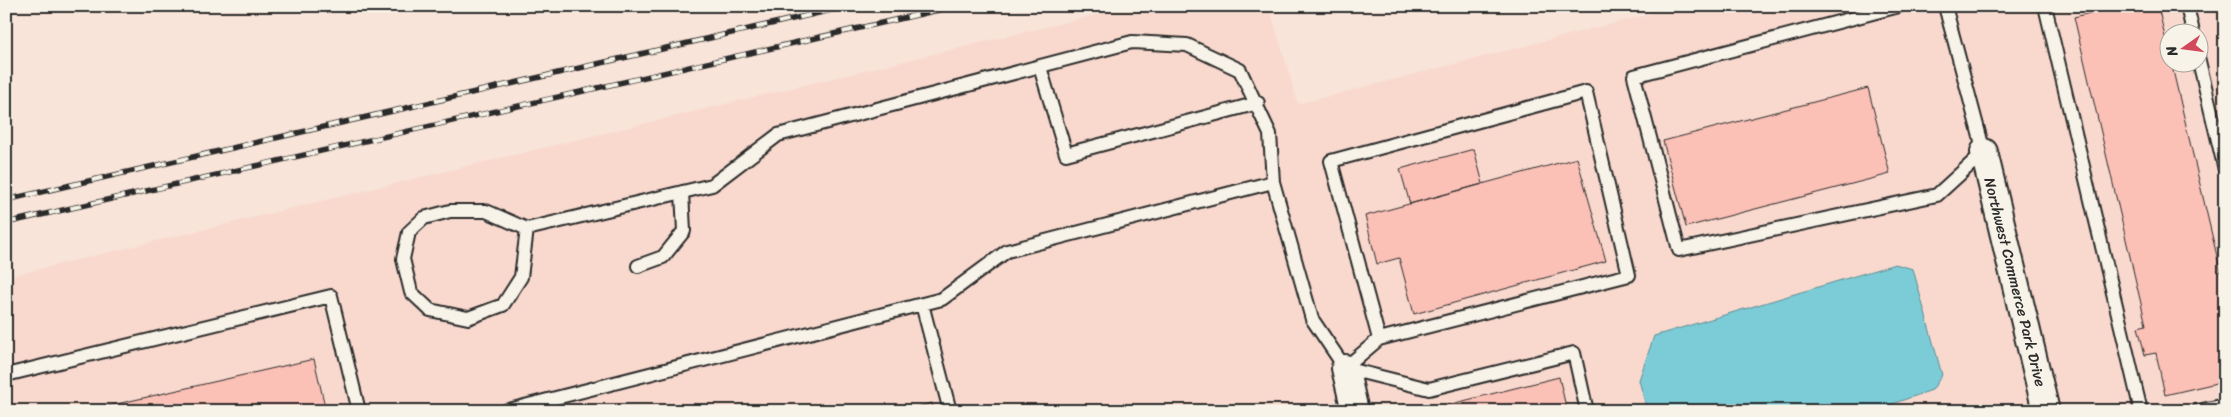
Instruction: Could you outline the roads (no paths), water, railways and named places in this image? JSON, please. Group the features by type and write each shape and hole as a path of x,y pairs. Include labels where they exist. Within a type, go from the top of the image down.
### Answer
{"street":[{"name":"Northwest Commerce Park Drive","path":"1984,152 2046,411"},
{"path":"1344,368 1355,411"}],"lane":[{"path":"1899,6 1634,76 1679,250 1937,195 1984,152 1945,6"},
{"path":"2045,6 2141,411"},
{"path":"2187,6 2191,22"},
{"path":"527,229 521,277 503,305 468,318 430,310 411,292 403,259 408,232 424,218 450,211 486,211 527,229 712,185 778,135 1132,42 1188,45 1240,70 1258,103 1270,134 1274,182 1312,319 1344,368 1429,389 1574,353 1588,411"},
{"path":"1040,67 1066,154 1258,103"},
{"path":"2202,72 2225,170"},
{"path":"1344,368 1379,339 1629,275 1586,92 1330,161 1379,339"},
{"path":"505,411 942,299 1007,252 1274,182"},
{"path":"638,266 663,257 684,231 682,192"},
{"path":"6,375 331,296 359,411"},
{"path":"922,304 950,411"},
{"path":"2198,411 2225,405"}],"water":[{"path":"1895,264 1913,269 1942,375 1932,390 1872,411 1647,411 1639,380 1654,336"}],"railway":[{"path":"6,200 849,6"},
{"path":"6,223 956,6"}]}
